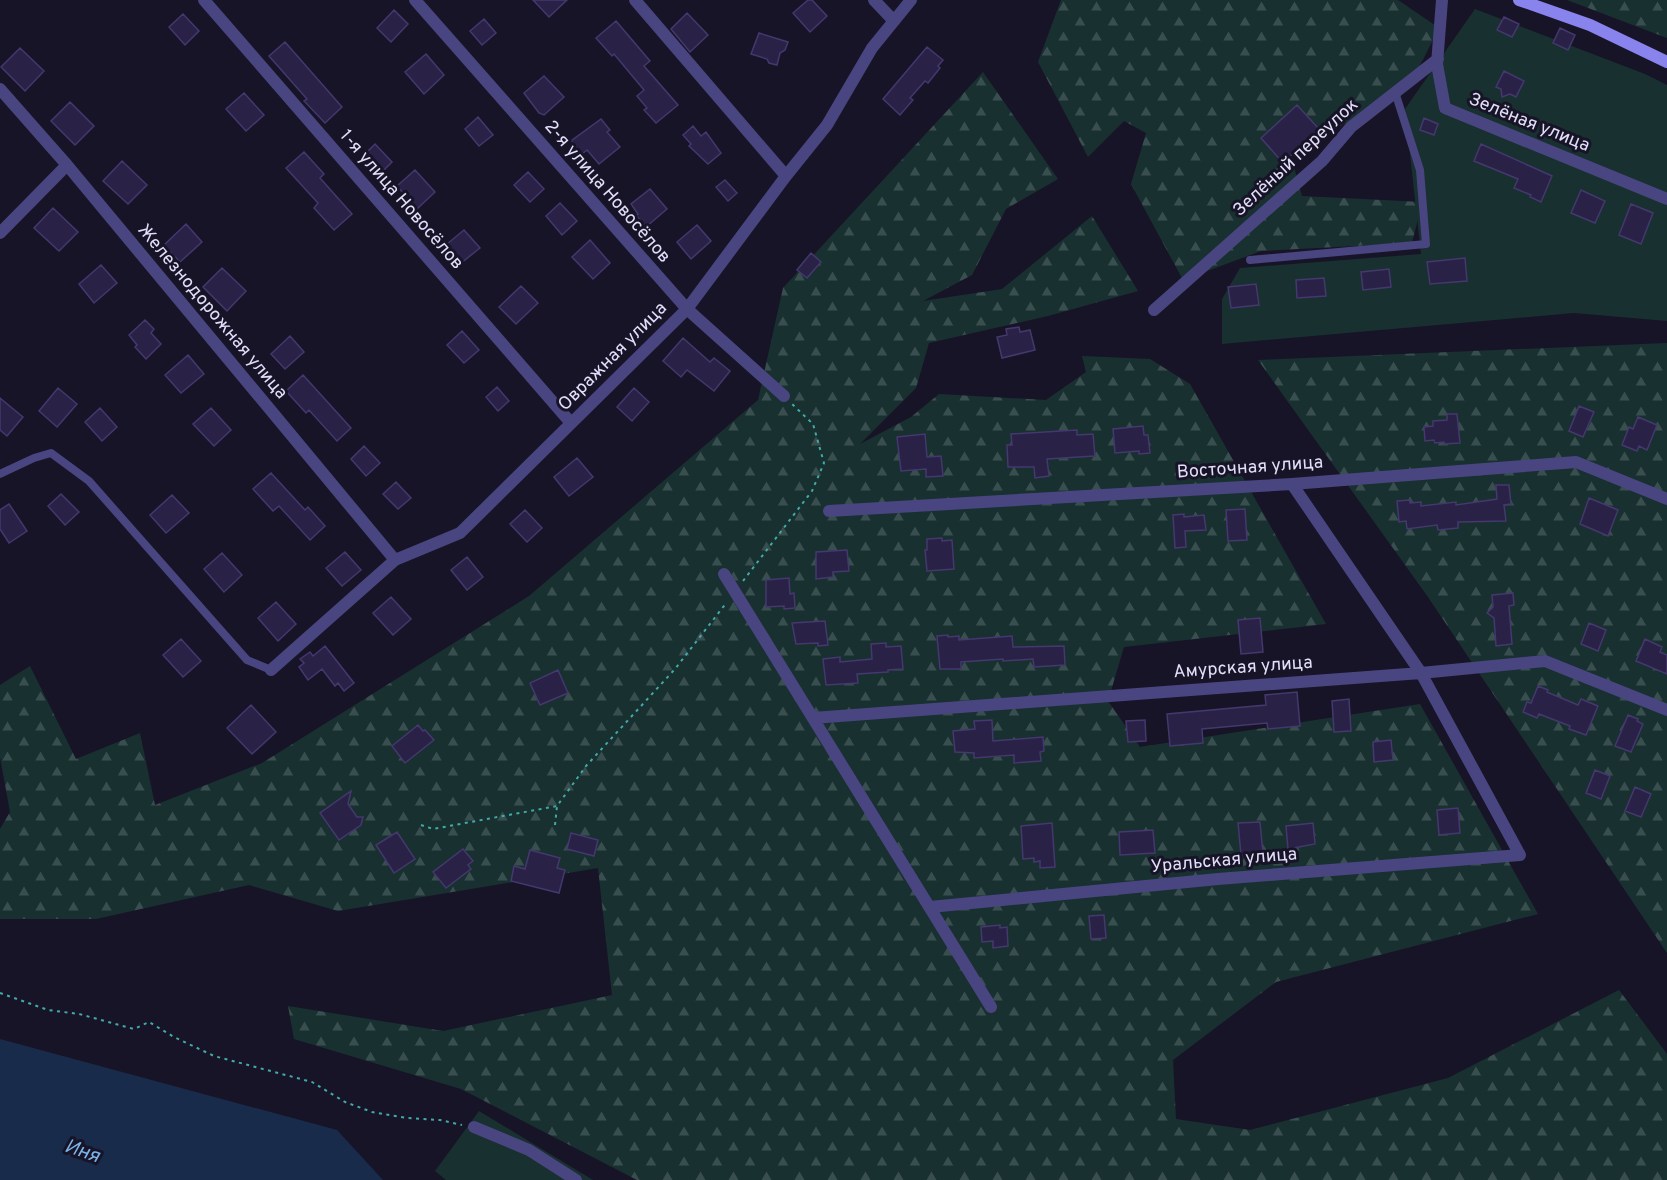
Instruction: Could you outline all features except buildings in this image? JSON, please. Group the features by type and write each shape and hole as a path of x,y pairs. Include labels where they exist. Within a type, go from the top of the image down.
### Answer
{"main road":[{"path":"1519,0 1590,26 1667,62"}],"street":[{"name":"1-я улица Новосёлов","path":"204,0 571,423"},
{"name":"2-я улица Новосёлов","path":"416,0 687,309 784,396"},
{"path":"635,0 786,176"},
{"path":"874,0 894,21"},
{"name":"Овражная улица","path":"271,670 395,560 460,533 687,309 827,125 872,48 911,0"},
{"name":"Зелёная улица","path":"1442,0 1438,59 1445,108 1667,199"},
{"name":"Зелёный переулок","path":"1154,310 1322,161 1351,127 1438,59"},
{"name":"Железнодорожная улица","path":"0,89 67,165 395,560"},
{"path":"0,233 67,165"},
{"name":"Восточная улица","path":"829,511 1292,484 1576,462 1667,499"},
{"path":"1292,484 1421,673"},
{"path":"724,574 991,1007"},
{"name":"Амурская улица","path":"813,718 1421,673 1545,661 1667,710"},
{"name":"Уральская улица","path":"930,906 1218,879 1520,855 1421,673"},
{"path":"474,1127 529,1150 576,1180"}],"lane":[{"path":"1250,260 1426,244 1420,170 1395,93"},
{"path":"0,474 33,458 51,453 89,481 247,660 271,670"}],"path":[{"path":"740,585 812,491 824,463 813,424 784,396"},
{"path":"555,825 557,806 586,766 675,669 733,594"},
{"path":"421,825 434,829 557,806"},
{"path":"0,993 48,1010 79,1014 134,1029 149,1022 214,1056 312,1082 345,1102 372,1112 406,1118 440,1120 474,1127"}],"green space":[{"path":"1061,0 1398,0 1439,28 1407,91 1290,153 1302,196 1422,202 1412,243 1261,251 1183,280 1131,184 1146,133 1124,121 1088,157 1038,62"},
{"path":"1567,0 1667,0 1667,38"},
{"path":"1475,9 1645,74 1667,85 1667,321 1574,313 1222,344 1222,299 1240,268 1421,254 1405,109"},
{"path":"983,72 1058,179 1006,209 972,275 923,301 1002,289 1092,216 1138,291 1048,316 929,343 916,388 860,444 911,417 939,394 1046,400 1086,372 1082,356 1150,359 1190,384 1326,624 1124,647 1108,701 1140,747 1420,704 1538,914 1276,982 1173,1060 1176,1119 1250,1130 1448,1078 1619,990 1667,1054 1667,1180 637,1180 461,1089 294,1039 288,1006 443,1031 612,995 598,868 338,911 249,885 96,919 0,919 0,829 10,812 0,757 0,685 30,666 76,759 140,733 155,805 262,763 529,596 758,400 783,288"},
{"path":"1667,343 1667,953 1428,597 1258,360"},
{"path":"479,1111 593,1180 446,1180 435,1171"}],"water":[{"name":"Иня","path":"0,1039 337,1130 383,1180 0,1180"}]}
